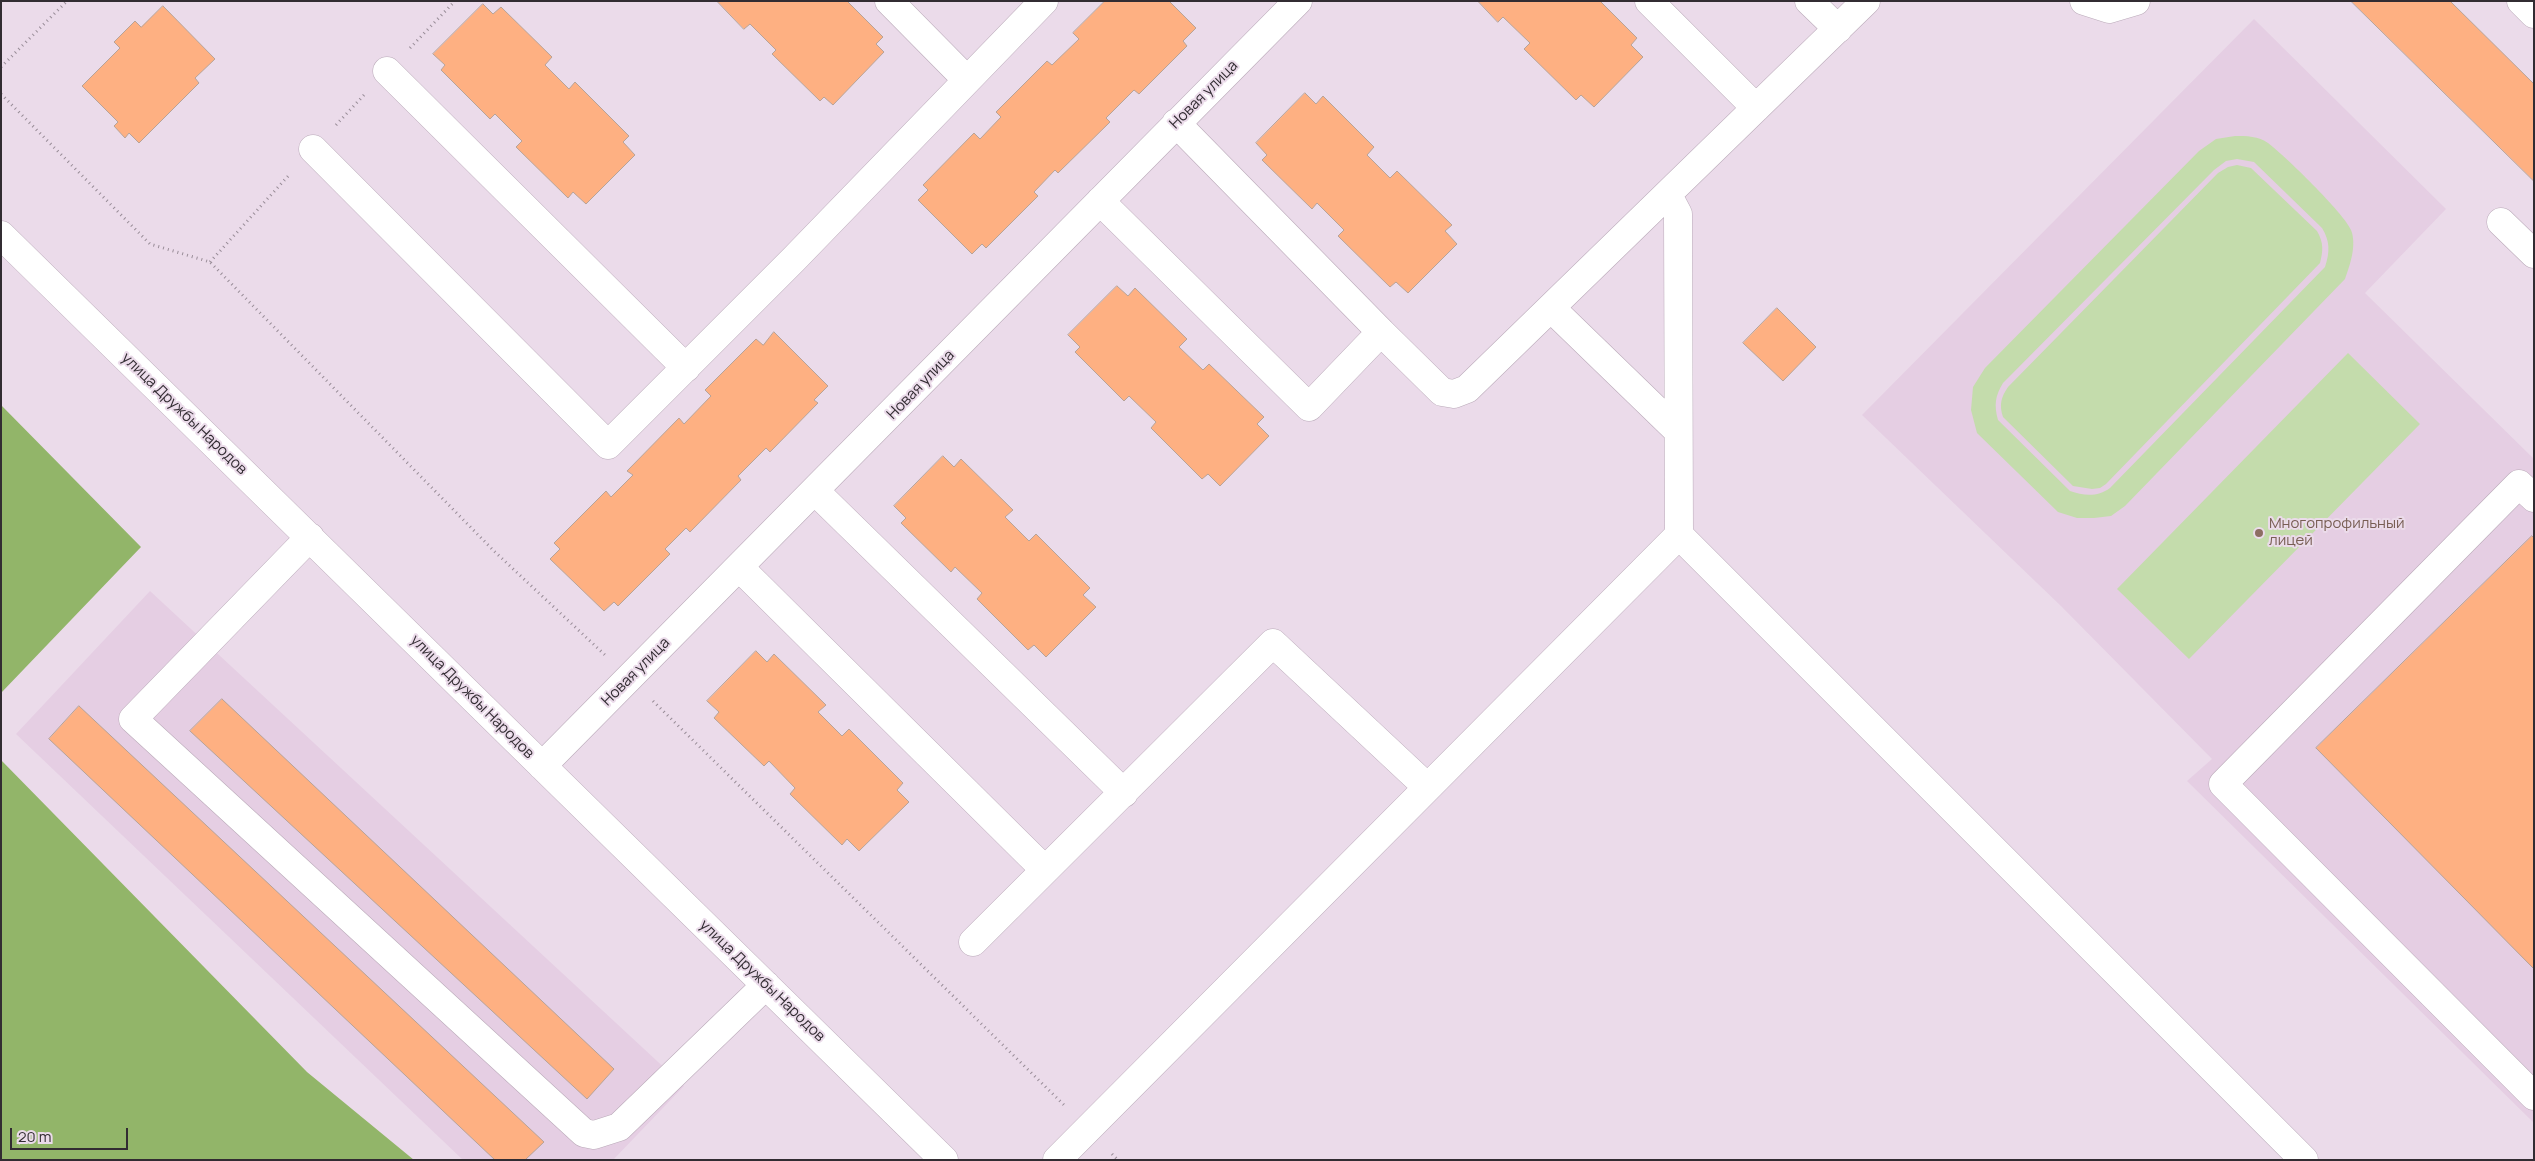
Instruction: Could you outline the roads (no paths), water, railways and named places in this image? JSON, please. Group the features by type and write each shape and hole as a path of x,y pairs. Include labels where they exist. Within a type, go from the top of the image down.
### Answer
{"street":[{"path":"889,1 967,80"},
{"name":"Новая улица","path":"542,766 816,492 1176,123 1298,1"},
{"path":"1649,1 1756,108"},
{"path":"1809,1 1838,29"},
{"path":"1176,123 1442,392 1454,394 1466,389 1551,308 1866,1"},
{"path":"2084,1 2109,8 2136,1"},
{"path":"2521,1 2534,14"},
{"path":"313,149 608,445 686,368 967,80 1039,3"},
{"path":"387,71 686,368"},
{"path":"1668,195 1678,214 1679,535 2304,1160"},
{"path":"1100,202 1309,407 1381,332"},
{"path":"2501,222 2534,254"},
{"name":"улица Дружбы Народов","path":"1,235 944,1160"},
{"path":"1551,308 1678,432"},
{"path":"2534,498 2520,484 2223,784 2534,1096"},
{"path":"816,492 1124,793"},
{"path":"1057,1160 1679,535"},
{"path":"310,537 133,719 584,1133 594,1135 619,1127 766,985"},
{"path":"740,568 1045,870"},
{"path":"973,942 1273,643 1427,787"}],"place":[{"name":"Многопрофильный лицей","path":"2259,533"}]}
